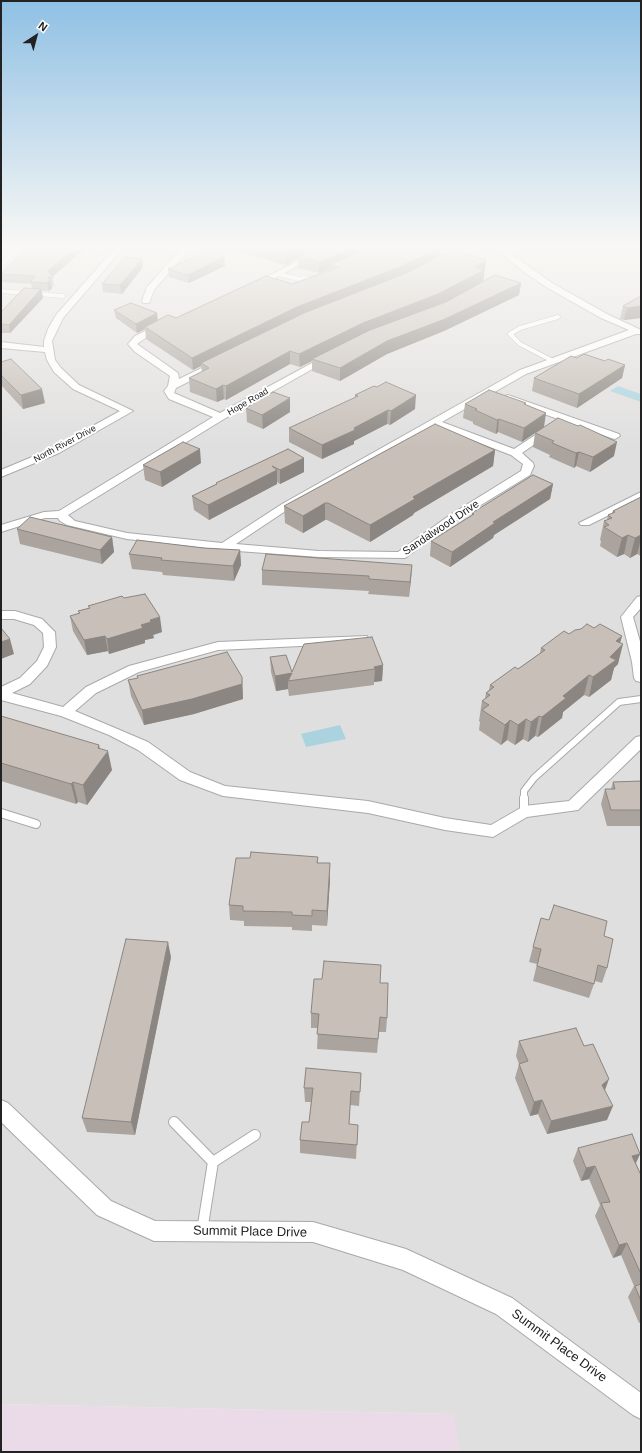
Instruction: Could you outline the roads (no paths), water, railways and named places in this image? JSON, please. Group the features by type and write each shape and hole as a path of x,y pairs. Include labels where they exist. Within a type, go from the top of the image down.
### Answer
{"street":[{"path":"1,345 48,350 48,341 52,329 63,314"},
{"path":"602,314 638,332"},
{"path":"170,322 151,330 132,344 138,350 175,375 173,386"},
{"path":"224,547 286,506 523,372 638,332"},
{"name":"North River Drive","path":"1,474 55,451 128,411 90,395 76,387 58,370 48,350"},
{"name":"Hope Road","path":"1,529 44,515 62,514 221,417 339,352"},
{"path":"221,417 172,397 169,391 173,386 223,361"},
{"path":"490,391 616,436"},
{"path":"515,453 566,419"},
{"name":"Sandalwood Drive","path":"62,514 64,519 71,523 127,536 224,547 318,554 401,556 454,517 526,473 529,466 528,462 515,453 434,422"},
{"path":"585,523 641,495"},
{"path":"641,600 627,617 640,662 641,678"},
{"path":"1,614 14,615 38,622 49,632 50,647 42,663 24,681 1,694"},
{"path":"65,712 91,690 134,669 218,646 368,639"},
{"path":"1,694 65,712 114,732 143,746 185,776 223,791 368,807 445,824 493,831 524,812 572,806 641,741"},
{"name":"Summit Place Drive","path":"1,1109 104,1208 154,1231 312,1232 406,1260 504,1306 641,1408"}],"lane":[{"path":"553,361 520,344 510,334 520,328 558,316"},
{"path":"524,812 524,791 534,778 619,702 641,699"},
{"path":"1,813 36,824"},
{"path":"174,1122 212,1162"},
{"path":"202,1231 212,1162 255,1135"}],"water":[{"path":"618,386 641,394 641,402 610,391"},
{"path":"340,725 346,739 306,747 301,734"}]}
